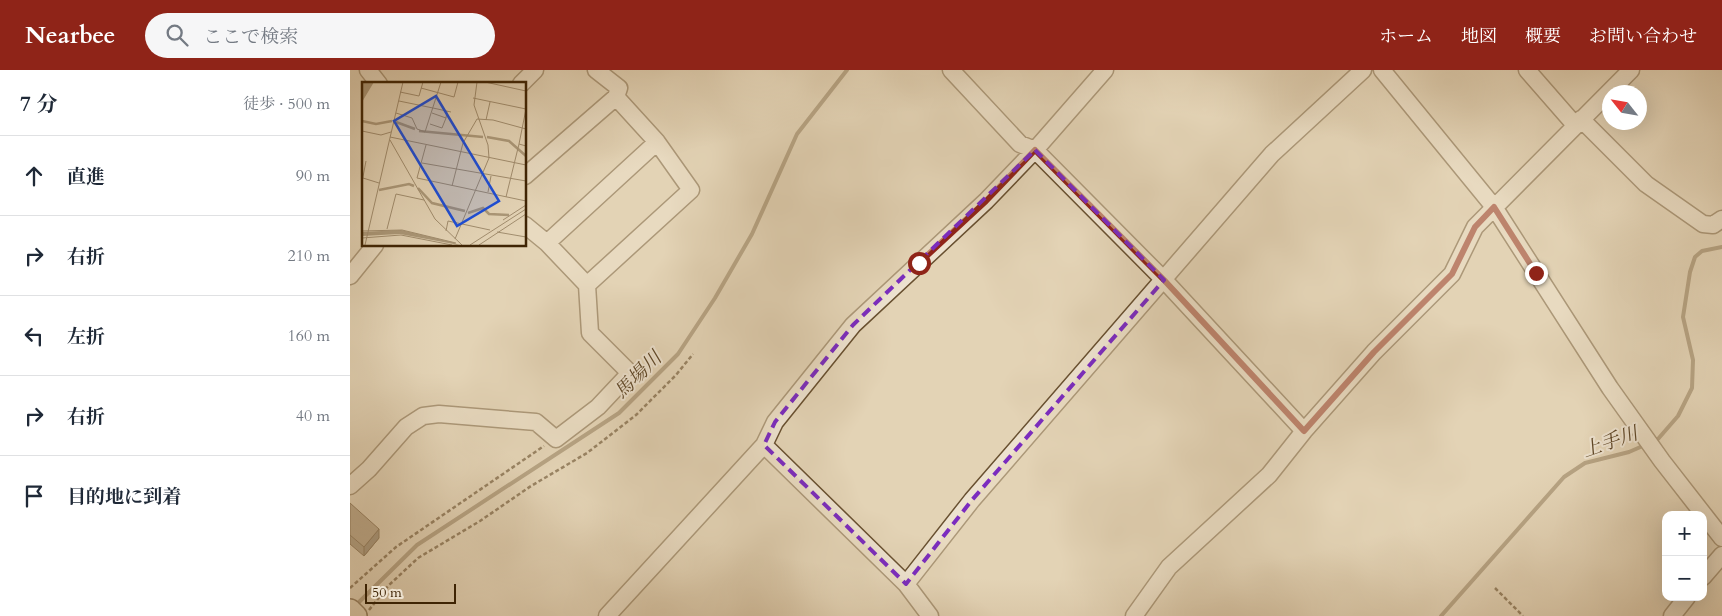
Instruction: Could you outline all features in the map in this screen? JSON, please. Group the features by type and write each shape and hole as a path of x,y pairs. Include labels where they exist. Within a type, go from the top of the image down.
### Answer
{"street":[{"path":"368,70 377,82"},
{"path":"524,82 535,70"},
{"path":"526,175 616,97 619,88 596,70"},
{"path":"951,70 1020,144 1035,150 1164,280 1304,431"},
{"path":"607,616 764,445 775,422 852,325 986,201 1035,150 1105,70"},
{"path":"906,584 972,500 1272,154 1363,70"},
{"path":"1382,70 1494,207 1610,388 1649,443 1722,538"},
{"path":"1527,70 1578,122 1646,184 1703,224 1713,224 1722,219"},
{"path":"1134,616 1169,567 1269,475 1304,431 1374,352 1452,274 1475,227 1631,70"},
{"path":"587,285 691,190 657,142 616,97"},
{"path":"547,243 657,142"},
{"path":"350,486 369,469 406,427 423,416 439,414 536,422 556,438 598,406 630,373 590,333 587,285 547,243 526,226"},
{"path":"350,276 374,246"},
{"path":"764,445 906,584 930,616"},
{"path":"1707,573 1722,554"},
{"path":"1672,616 1684,601"}],"path":[{"path":"356,614 418,558 531,486 587,453 636,415 676,375 693,354"},
{"path":"350,588 396,547 556,438"},
{"path":"1494,588 1523,616"}],"highlighted area":[{"path":"1035,150 1164,280 972,500 906,584 764,445 775,422 853,325"}],"building":[{"path":"350,503 379,529 364,547 350,535"}],"waterway":[{"name":"馬場川","path":"356,605 417,545 619,413 678,354 715,298 752,234 797,134 847,70"},
{"name":"上手川","path":"1653,441 1658,439 1678,416 1692,388 1693,360 1683,317 1690,272 1695,257 1702,251 1722,247"},
{"name":"上手川","path":"1441,616 1564,477 1585,463 1629,452 1645,445"}],"route":[{"path":"919,263 986,201 1035,150 1164,280 1304,431 1374,352 1452,274 1475,227 1494,207 1536,273"}]}
